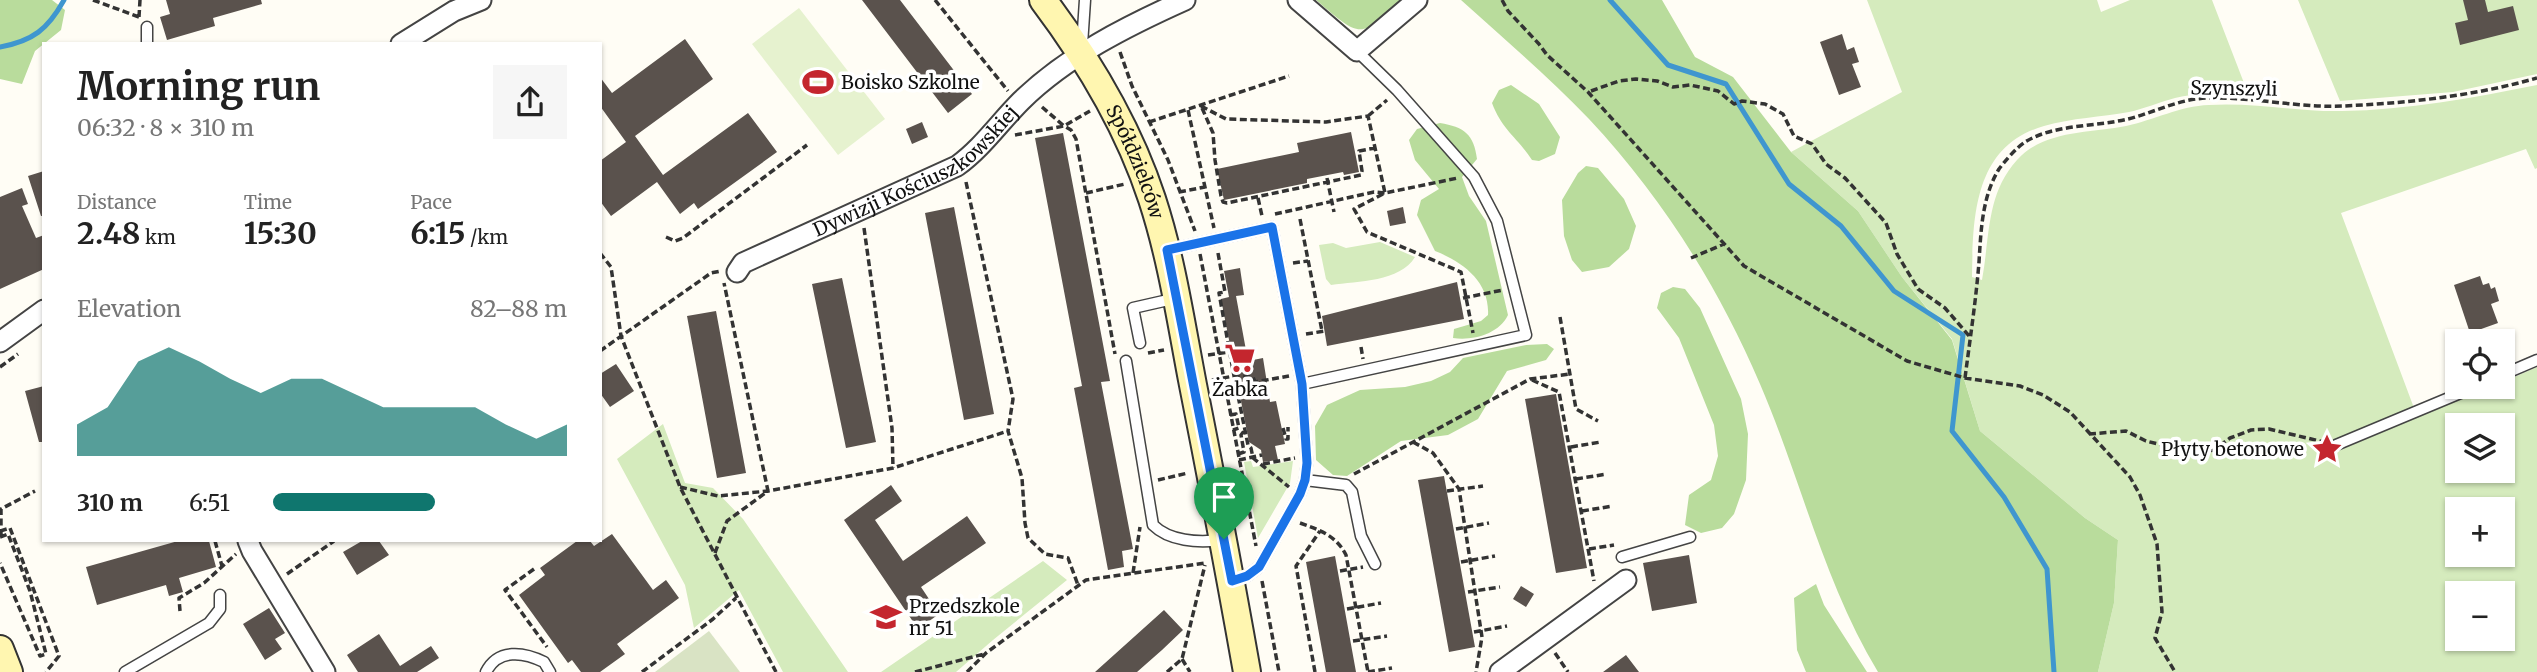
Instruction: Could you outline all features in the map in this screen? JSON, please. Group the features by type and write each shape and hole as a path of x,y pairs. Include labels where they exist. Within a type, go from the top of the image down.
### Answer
{"street":[{"path":"404,42 454,12 481,0"},
{"name":"Spółdzielców","path":"1042,0 1082,53 1109,100 1151,196 1167,250 1177,298 1247,672"},
{"name":"Dywizji Kościuszkowskiej","path":"729,271 957,166 1082,53 1185,0"},
{"path":"1298,0 1357,51 1417,0"},
{"path":"0,342 42,311"},
{"path":"250,546 325,672"},
{"path":"1500,672 1626,580"},
{"path":"0,649 9,672"}],"lane":[{"path":"1082,53 1085,0"},
{"path":"146,42 147,27"},
{"path":"1302,384 1525,335 1497,221 1474,177 1397,90 1357,51"},
{"path":"1167,250 1272,227 1302,384 1307,463 1300,494 1259,567 1247,576 1232,581"},
{"path":"1140,343 1133,309 1177,298"},
{"path":"1121,360 1153,525 1164,535 1206,542 1224,539"},
{"path":"2515,369 2537,360"},
{"path":"2336,445 2446,399"},
{"path":"1305,480 1346,485 1352,492 1362,536 1375,564"},
{"path":"1622,557 1690,537"},
{"path":"125,672 209,623 220,609 220,595"},
{"path":"486,672 499,657 517,652 544,662 550,672"}],"path":[{"path":"93,0 139,17"},
{"path":"935,0 1006,90 1071,130 1076,139 1121,360"},
{"path":"1502,0 1508,11 1546,55 1588,92 1744,266 1907,361 1965,379 2020,386 2043,395 2070,412 2130,477 2140,495 2157,544 2162,612 2155,638 2175,672"},
{"path":"1112,36 1180,192 1194,231 1226,225"},
{"path":"1149,122 1289,76"},
{"name":"Szynszyli","path":"1965,379 1979,261 1979,234 1990,186 2000,167 2024,142 2048,133 2129,119 2179,101 2210,98 2339,106 2389,103 2454,96 2537,78"},
{"path":"1591,91 1619,81 1657,81 1673,87 1690,85 1718,91 1734,104 1765,104 1783,114 1794,136 1812,144 1826,164 1845,178 1886,223 1897,254 1918,289 1945,308 1970,338"},
{"path":"1201,106 1226,119 1326,122 1368,117 1386,101"},
{"path":"1201,106 1213,133 1223,202 1227,204 1327,180 1361,175 1363,171 1359,151 1375,148"},
{"path":"1003,138 1064,126 1094,109"},
{"path":"1188,110 1214,228"},
{"path":"1368,117 1385,193"},
{"path":"666,237 675,241 683,237 807,145"},
{"path":"1464,177 1385,193 1354,209 1367,232 1461,272 1474,339"},
{"path":"965,180 1013,399 1008,431 1022,478 1028,538 1045,554 1068,558 1078,585"},
{"path":"1327,180 1334,212"},
{"path":"1086,193 1127,184"},
{"path":"1180,192 1205,187"},
{"path":"1258,198 1262,217 1374,192 1385,193"},
{"path":"1300,219 1323,331 1305,334"},
{"path":"863,228 892,428 893,468"},
{"path":"1691,258 1724,244"},
{"path":"1208,296 1227,292 1218,250"},
{"path":"1200,254 1254,540"},
{"path":"602,256 611,267 621,335 680,487 776,672"},
{"path":"1290,263 1308,261"},
{"path":"602,349 711,273 729,271 768,491"},
{"path":"1465,298 1506,290"},
{"path":"1219,293 1241,420 1239,428 1233,430"},
{"path":"1560,317 1576,409"},
{"path":"1361,348 1363,361"},
{"path":"1218,354 1230,352"},
{"path":"1337,484 1530,379 1570,374"},
{"path":"1223,379 1234,376 1253,377 1260,388"},
{"path":"1257,382 1293,376"},
{"path":"1530,379 1559,392 1598,601"},
{"path":"1226,394 1254,388 1257,382"},
{"path":"1564,411 1576,409 1598,421"},
{"path":"1230,415 1236,414 1241,420 1253,458 1290,488"},
{"path":"1238,454 1244,452 1241,435 1245,429"},
{"path":"2089,434 2126,431 2146,441 2194,453 2214,450 2230,438 2251,430 2269,429 2336,445"},
{"path":"680,487 718,495 768,491 893,468 1008,431"},
{"path":"1413,442 1433,453 1458,489 1482,637 1476,672"},
{"path":"1571,447 1601,442"},
{"path":"1239,460 1262,456"},
{"path":"1263,464 1296,458"},
{"path":"1146,482 1194,472"},
{"path":"1576,480 1607,474"},
{"path":"1447,491 1483,486"},
{"path":"0,564 3,578 40,656 46,654 30,591 8,534 1,537 1,509 35,491"},
{"path":"715,554 727,521 768,491"},
{"path":"1582,511 1613,506"},
{"path":"1133,573 1141,520"},
{"path":"1298,522 1327,533 1342,546 1368,672 1392,668"},
{"path":"1456,529 1489,523"},
{"path":"1,530 10,528 59,656 46,672"},
{"path":"1315,672 1296,566 1320,531"},
{"path":"215,542 222,566"},
{"path":"273,584 333,542"},
{"path":"1589,550 1620,544"},
{"path":"180,611 178,598 204,583 234,555 250,546"},
{"path":"1461,562 1495,556"},
{"path":"967,672 986,653 1086,580 1206,563 1182,659 1167,672"},
{"path":"1340,571 1375,564"},
{"path":"534,569 505,590 553,656 544,662"},
{"path":"1262,585 1279,672"},
{"path":"1468,592 1500,587"},
{"path":"642,672 737,598"},
{"path":"1347,609 1381,603"},
{"path":"1474,632 1507,626"},
{"path":"1353,641 1387,636"},
{"path":"1546,640 1568,672"},
{"path":"915,672 986,653"},
{"path":"1182,659 1191,672"}],"green space":[{"path":"0,0 52,0 65,10 61,30 46,42 42,42 35,51 22,84 0,79"},
{"path":"1316,0 1406,0 1378,22 1361,29 1352,28"},
{"path":"1461,0 1662,0 1695,57 1733,77 1791,152 1858,211 1902,277 1952,340 1980,431 2085,518 2118,540 2114,603 2098,672 1878,672 1859,638 1828,567 1775,420 1744,348 1686,244 1641,180 1589,119"},
{"path":"1867,0 2097,0 2101,12 2130,0 2212,0 2249,96 2184,96 2129,112 2055,123 2021,136 2003,149 1982,186 1974,230 1972,277 1982,280 1994,202 2007,173 2028,150 2054,138 2126,126 2198,106 2226,104 2325,111 2367,110 2440,102 2537,85 2537,168 2535,169 2526,149 2341,213 2414,408 2318,447 2323,457 2461,399 2515,399 2515,377 2537,367 2537,672 2098,672 2114,603 2118,540 2085,518 1980,431 1952,339 1902,277 1858,211 1791,152 1902,92"},
{"path":"2298,0 2537,0 2537,74 2453,92 2340,101"},
{"name":"Boisko Szkolne","path":"799,8 885,119 838,155 752,44"},
{"path":"1511,85 1539,104 1560,137 1555,154 1539,161 1532,160 1500,120 1492,103 1499,90"},
{"path":"1440,123 1466,133 1476,150 1477,159 1462,177 1469,196 1486,221 1508,315 1504,322 1492,331 1469,338 1453,338 1454,329 1481,321 1488,315 1484,293 1465,267 1435,251 1417,215 1421,200 1439,189 1415,160 1409,140 1417,129"},
{"path":"1586,166 1598,168 1624,199 1636,226 1629,249 1609,267 1582,272 1572,260 1564,236 1562,200 1578,173"},
{"path":"1380,242 1415,257 1399,271 1378,279 1331,285 1326,279 1319,245 1333,243 1346,248"},
{"path":"1673,287 1685,289 1700,308 1741,399 1748,434 1746,480 1734,514 1722,528 1701,533 1685,525 1689,495 1711,480 1718,456 1714,425 1679,338 1657,308 1661,293"},
{"path":"1547,344 1554,349 1546,360 1507,371 1478,419 1448,435 1401,441 1347,476 1333,475 1316,460 1315,426 1327,405 1360,390 1405,387 1431,381 1450,372 1463,358 1526,345"},
{"path":"663,424 685,483 713,488 743,519 848,672 783,672 739,590 694,628 685,585 617,459"},
{"path":"1251,461 1253,467 1293,461 1290,483 1258,538 1244,462"},
{"path":"1043,561 1067,580 956,672 881,672"},
{"path":"1816,584 1824,605 1867,672 1806,672 1797,650 1794,598"},
{"path":"709,631 740,672 655,672"}],"building":[{"path":"166,0 261,0 262,4 213,18 215,26 167,40 160,17 170,14"},
{"path":"862,0 900,0 972,94 948,113"},
{"path":"2463,0 2485,0 2488,12 2513,6 2519,30 2460,45 2455,23 2468,20"},
{"path":"1842,34 1847,50 1854,47 1859,62 1852,64 1861,87 1839,95 1820,42"},
{"path":"685,39 713,79 635,136 663,175 748,113 777,152 698,209 694,203 680,214 657,182 611,216 602,204 602,160 626,142 602,109 602,80 612,93"},
{"path":"922,122 928,137 912,144 906,129"},
{"path":"1351,132 1359,172 1344,175 1343,172 1307,179 1307,183 1224,200 1217,169 1299,152 1297,143"},
{"path":"1063,133 1110,381 1101,382 1133,549 1122,551 1124,567 1108,570 1074,388 1082,386 1035,138"},
{"path":"42,172 42,216 41,216 28,176"},
{"path":"22,188 28,204 22,206 36,238 42,236 42,270 0,289 0,197"},
{"path":"954,207 994,414 964,420 925,213"},
{"path":"1403,207 1406,223 1390,226 1387,211"},
{"path":"1240,268 1244,295 1236,296 1248,361 1263,358 1270,402 1276,401 1285,444 1275,446 1278,460 1263,462 1261,450 1249,442 1221,299 1229,297 1224,271"},
{"path":"2480,276 2483,285 2489,283 2491,289 2495,287 2499,301 2491,304 2498,323 2481,329 2469,329 2454,285"},
{"path":"842,278 876,442 846,448 812,284"},
{"path":"1457,282 1464,319 1327,346 1322,316"},
{"path":"716,311 746,473 717,478 687,316"},
{"path":"616,364 634,391 610,407 602,396 602,373"},
{"path":"42,387 42,442 39,442 25,391"},
{"path":"1556,394 1587,568 1556,573 1525,399"},
{"path":"1444,476 1475,647 1449,652 1418,480"},
{"path":"891,485 902,501 875,520 903,561 967,516 986,543 921,587 939,614 918,629 844,520"},
{"path":"612,534 653,590 666,580 679,598 617,644 625,654 600,672 581,672 572,660 568,663 519,595 545,575 540,568 576,542 591,542 594,546"},
{"path":"174,542 209,542 216,567 179,578 183,592 169,596 166,585 97,605 86,567"},
{"path":"360,542 380,542 389,555 357,575 343,552"},
{"path":"1689,555 1697,603 1652,611 1643,563"},
{"path":"1335,556 1356,672 1326,672 1306,562"},
{"path":"1521,586 1534,594 1526,607 1513,599"},
{"path":"269,608 285,633 275,639 282,649 265,660 243,624"},
{"path":"1164,610 1183,630 1162,650 1137,672 1095,672"},
{"path":"379,634 400,666 431,646 439,658 417,672 358,672 347,655"},
{"path":"1626,655 1639,672 1603,672"}],"waterway":[{"path":"0,47 22,41 38,32 52,19 64,0"},
{"path":"1610,0 1668,65 1726,84 1789,184 1841,226 1894,291 1963,335 1952,431 2004,497 2047,569 2054,672"}],"place":[{"name":"Boisko Szkolne","path":"818,82"},
{"name":"Żabka","path":"1240,358"},
{"name":"Płyty betonowe","path":"2327,449"},
{"name":"Przedszkole nr 51","path":"886,617"}],"route":[{"path":"1272,227 1302,384 1307,463 1305,480 1300,494 1259,567 1247,576 1232,581 1224,539 1167,250 1272,227"}]}
